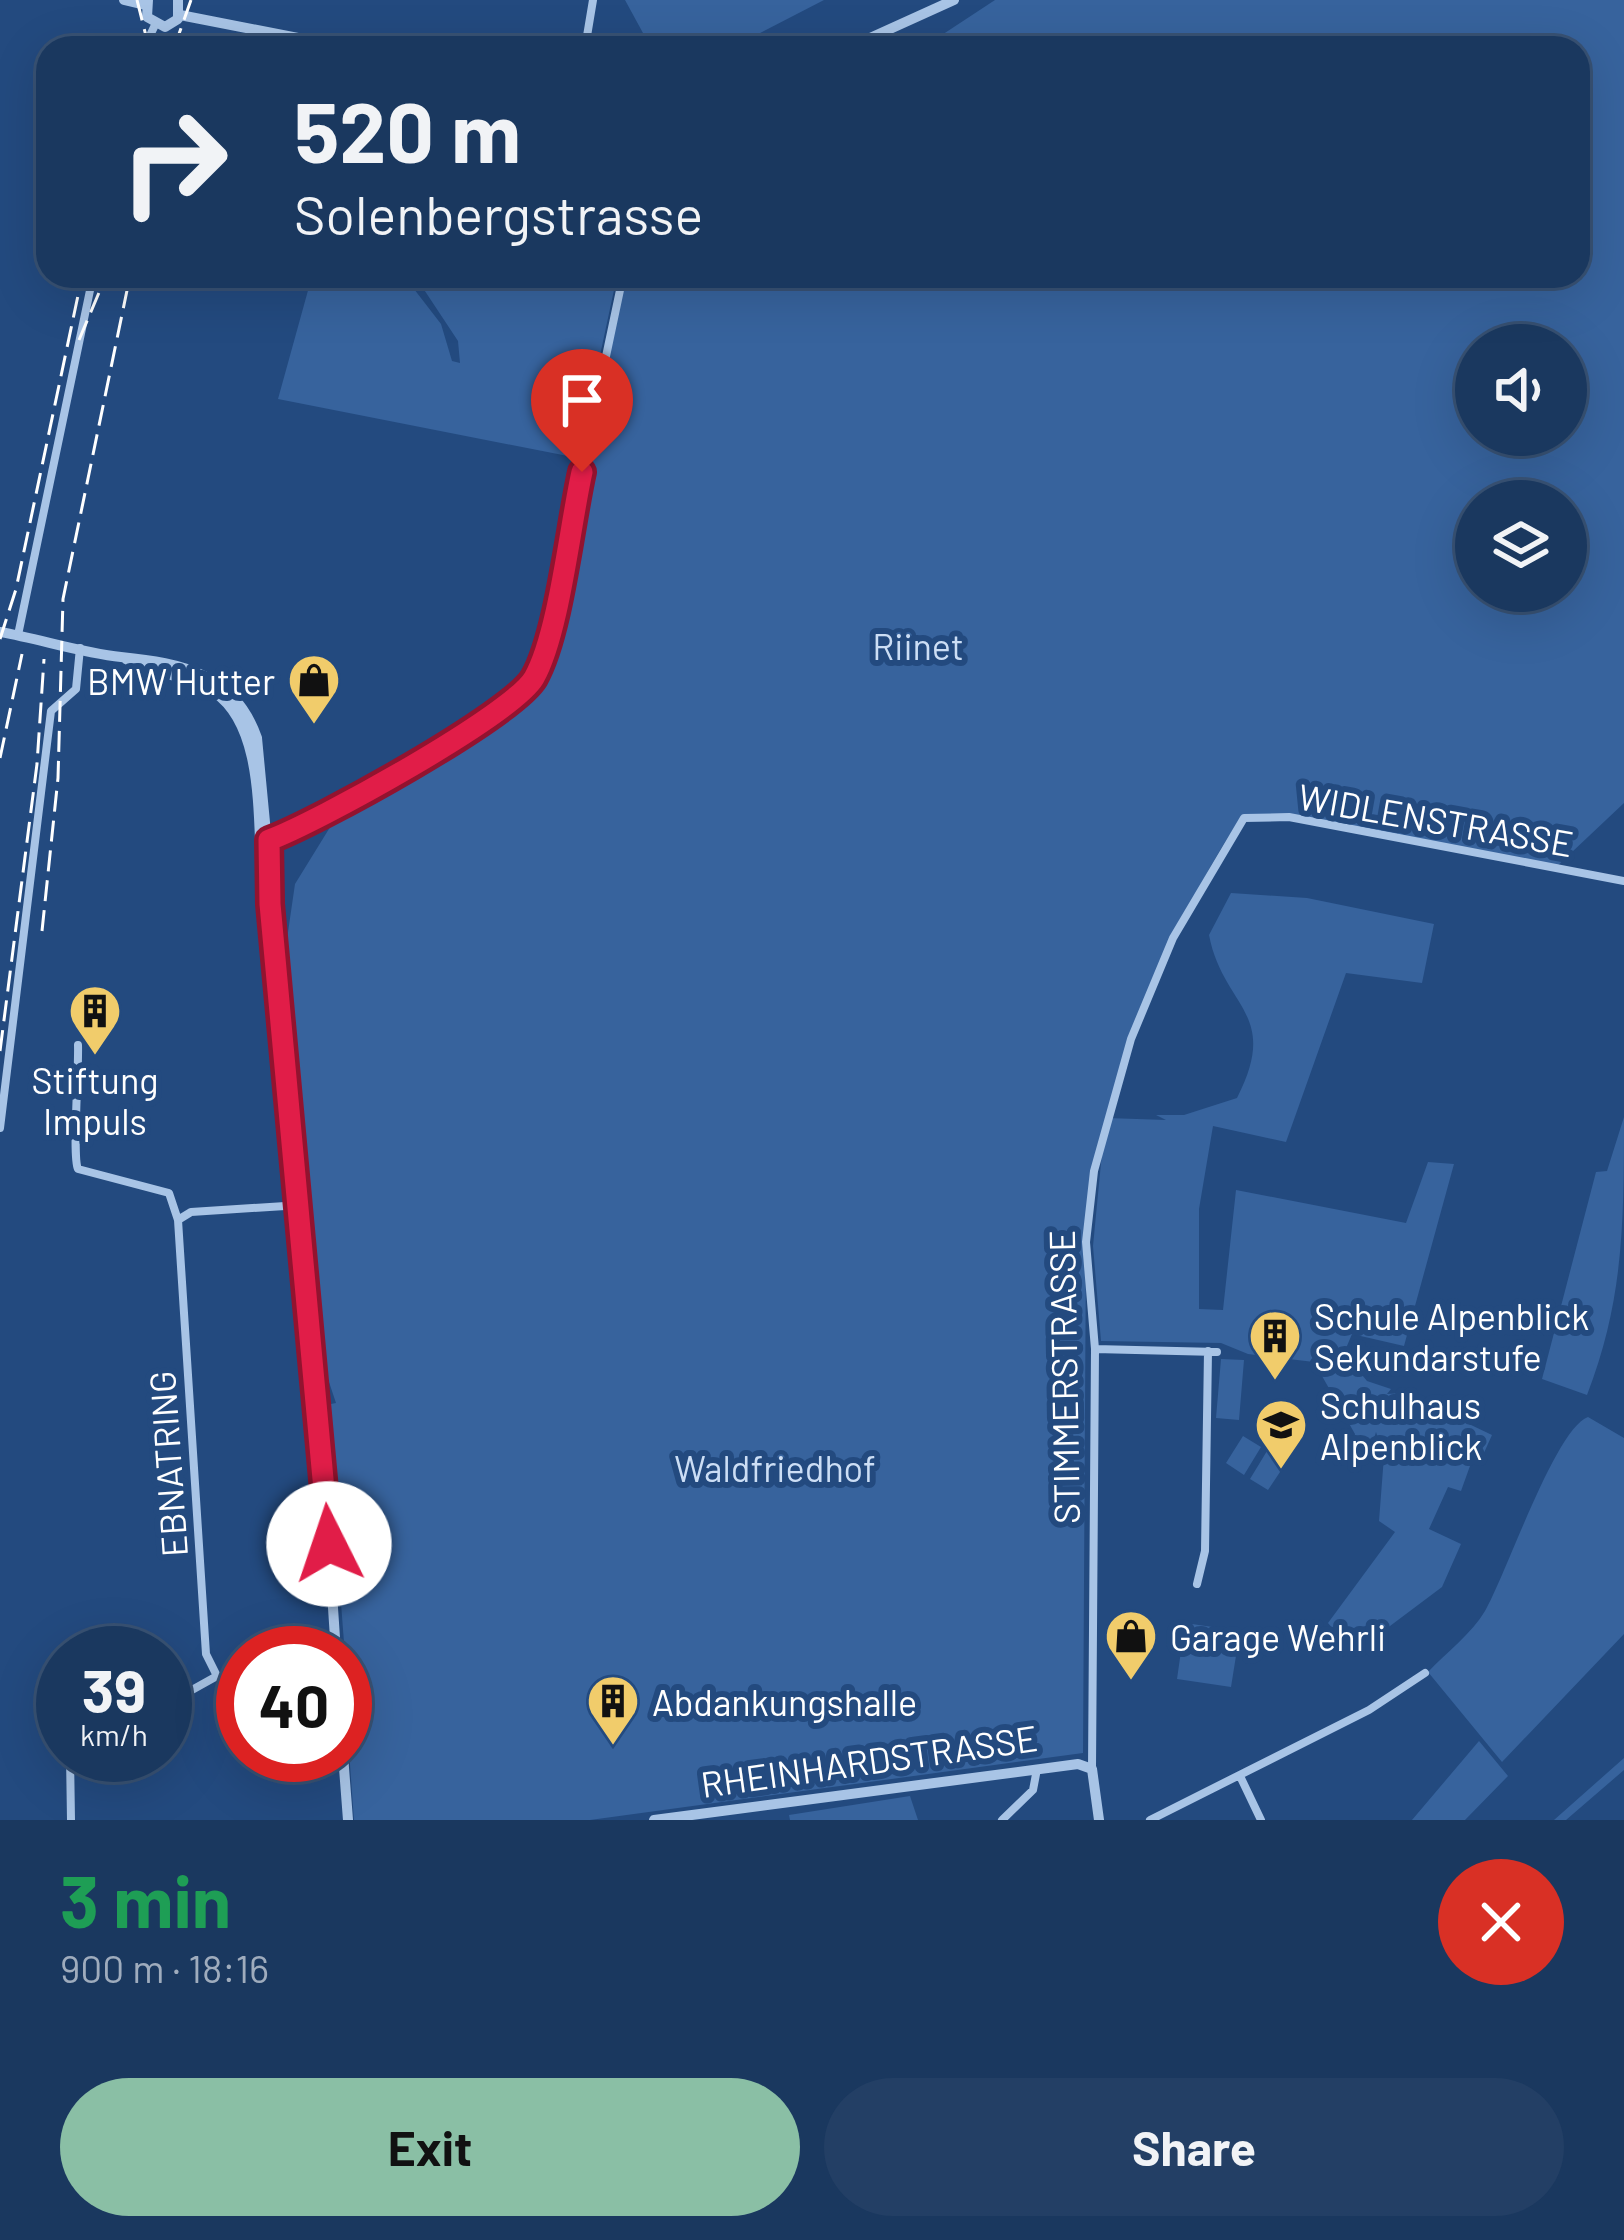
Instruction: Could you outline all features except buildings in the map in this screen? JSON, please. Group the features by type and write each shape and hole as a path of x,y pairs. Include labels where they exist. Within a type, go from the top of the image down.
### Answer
{"street":[{"path":"124,0 147,3 155,26 150,36"},
{"path":"155,26 170,26 180,15 178,0"},
{"path":"587,36 593,0"},
{"path":"874,36 954,0"},
{"path":"180,15 288,36"},
{"path":"18,635 90,288"},
{"path":"263,840 494,718 531,682 548,635 620,288"},
{"path":"0,632 185,666 215,680 244,706 261,756 263,840 301,1205 334,1626"},
{"path":"0,1128 51,711 76,689 80,648"},
{"name":"WIDLENSTRASSE","path":"1239,820 1306,819 1624,881"},
{"name":"STIMMERSTRASSE","path":"1099,1820 1093,1768 1095,1349 1086,1242 1106,1118 1131,1039 1173,938 1239,820"},
{"name":"EBNATRING","path":"78,1045 80,1102 72,1158 78,1169 117,1183 160,1189 176,1202 206,1654 216,1674"},
{"path":"178,1220 191,1212 301,1205"},
{"path":"1095,1349 1212,1351 1205,1551 1197,1584"},
{"path":"1150,1820 1369,1710 1424,1673"},
{"path":"1002,1820 1033,1790 1037,1767"},
{"name":"RHEINHARDSTRASSE","path":"654,1820 1037,1767 1093,1768"},
{"path":"1240,1776 1261,1820"},
{"path":"70,1782 70,1820"},
{"path":"345,1782 348,1820"}],"green space":[{"path":"625,0 824,0 754,36 643,33"},
{"name":"Riinet","path":"995,0 1624,0 1624,803 1554,869 1289,817 1239,820 1197,890 1162,964 1107,1118 1166,1120 1156,1115 1184,1115 1237,1098 1249,1069 1251,1028 1209,935 1231,893 1307,898 1434,924 1422,983 1346,973 1286,1142 1213,1126 1199,1209 1199,1309 1223,1310 1236,1190 1406,1223 1428,1162 1454,1164 1404,1346 1352,1334 1344,1353 1367,1381 1391,1389 1387,1394 1404,1393 1492,1435 1483,1455 1475,1452 1461,1491 1448,1487 1429,1529 1461,1544 1442,1587 1354,1653 1328,1623 1395,1532 1379,1521 1384,1456 1376,1432 1370,1452 1349,1467 1355,1434 1314,1362 1248,1354 1221,1343 1101,1341 1093,1246 1104,1132 1086,1242 1083,1753 590,1820 354,1820 351,1782 372,1782 372,1626 343,1626 326,1405 336,1403 327,1376 287,939 295,884 332,824 423,756 493,718 536,673 620,288 1590,288 1590,36 940,36"},
{"path":"309,288 413,288 441,324 452,361 460,363 458,341 423,288 614,288 578,458 278,399"},
{"path":"1624,1117 1615,1292 1587,1395 1542,1379 1596,1172 1607,1171"},
{"path":"1221,1359 1244,1360 1239,1420 1216,1418"},
{"path":"1588,1417 1624,1438 1624,1634 1502,1762 1428,1672 1485,1611 1546,1474 1575,1427"},
{"path":"1243,1436 1261,1447 1244,1475 1226,1463"},
{"path":"1267,1451 1286,1463 1268,1490 1250,1479"},
{"path":"1185,1623 1240,1631 1231,1687 1177,1679"},
{"path":"1479,1741 1508,1776 1465,1820 1412,1820"},
{"path":"1624,1758 1624,1770 1566,1820 1554,1820"},
{"path":"910,1796 918,1820 790,1820 789,1815"}],"railway":[{"path":"137,0 146,36"},
{"path":"178,36 191,0"},
{"path":"0,639 16,589 80,288"},
{"path":"79,340 101,288"},
{"path":"42,931 58,778 63,599 128,288"},
{"path":"0,758 22,654"},
{"path":"0,1051 37,764 44,659"}],"place":[{"name":"BMW Hutter","path":"314,726"},
{"name":"Stiftung Impuls","path":"95,1057"},
{"name":"Schule Alpenblick Sekundarstufe","path":"1275,1382"},
{"name":"Schulhaus Alpenblick","path":"1281,1471"},
{"name":"Garage Wehrli","path":"1131,1682"},
{"name":"Abdankungshalle","path":"613,1747"}],"route":[{"path":"329,1544 318,1382 270,904 269,840 494,718 523,693 536,673 548,635 582,472"}],"park label":[{"name":"Waldfriedhof","path":"775,1467"}]}
